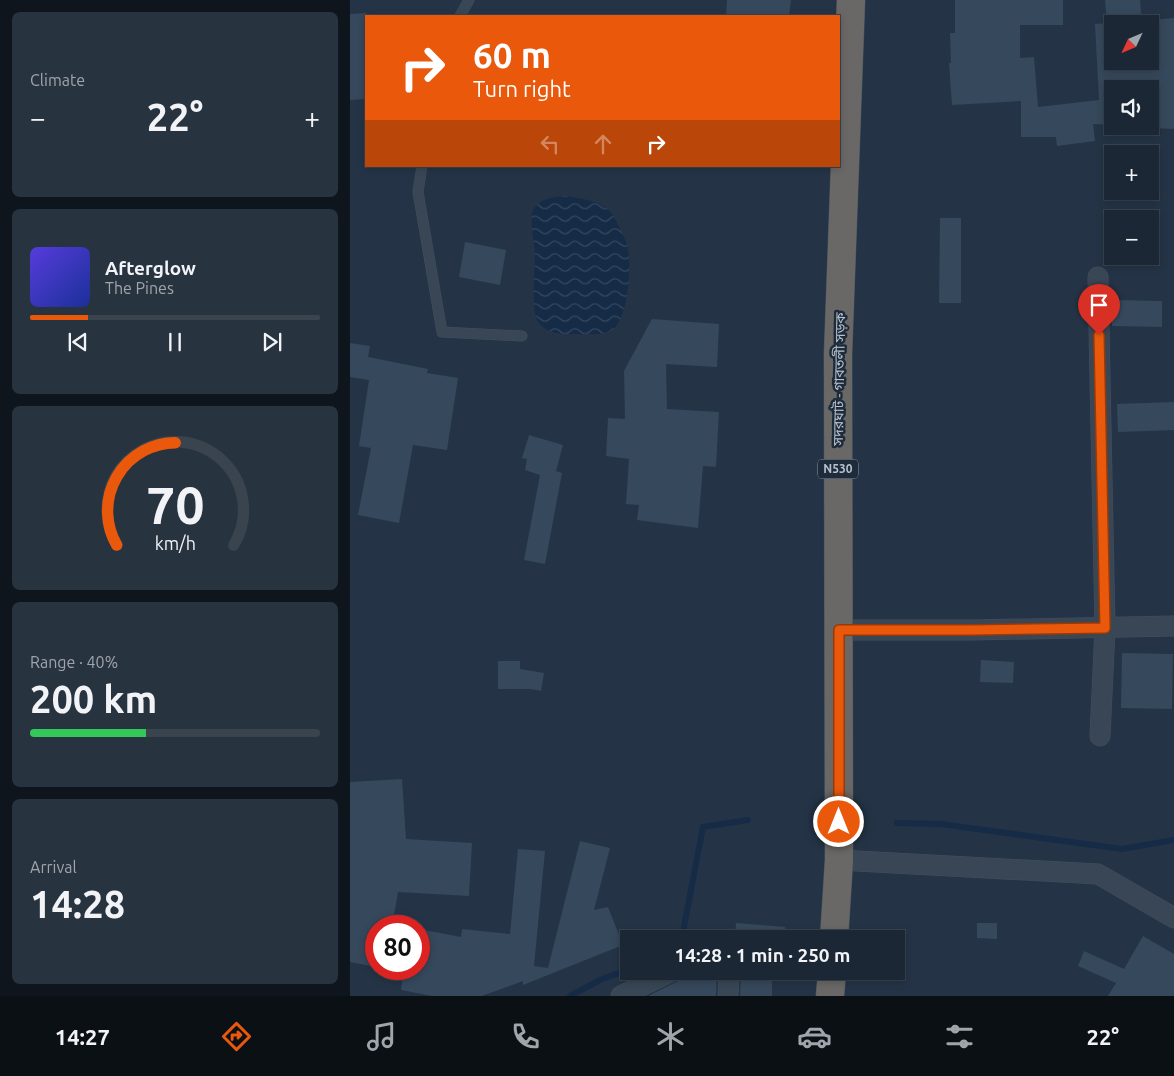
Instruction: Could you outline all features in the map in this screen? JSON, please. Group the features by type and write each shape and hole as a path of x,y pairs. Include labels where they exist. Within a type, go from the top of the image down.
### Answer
{"highway":[{"name":"সদরঘাট - গাবতলী সড়ক","path":"835,930 839,860 838,354 851,0"},
{"path":"830,996 831,980"}],"street":[{"path":"1098,277 1105,628 1100,736"},
{"path":"839,630 972,630 1174,626"},
{"path":"839,860 1098,874 1174,918"},
{"path":"621,996 654,980"},
{"path":"728,996 729,980"}],"lane":[{"path":"461,15 469,0"},
{"path":"422,167 418,192 442,332 522,336"}],"water":[{"path":"566,196 589,200 609,210 614,216 627,244 629,276 626,303 618,324 608,332 594,334 559,333 544,328 537,320 535,314 533,210 543,201"}],"building":[{"path":"727,0 791,0 789,15 726,15"},
{"path":"955,0 1063,0 1063,25 1020,25 1020,58 1034,57 1038,107 1099,100 1095,24 1104,23 1104,70 1159,70 1159,19 1174,18 1174,129 1159,128 1159,80 1104,80 1104,125 1093,124 1095,141 1057,146 1056,137 1021,137 1021,101 952,105 949,63 951,63 950,33 955,33"},
{"path":"1105,0 1140,0 1141,15 1106,15"},
{"path":"366,13 365,99 350,100 350,14"},
{"path":"940,218 961,218 961,303 939,303"},
{"path":"465,242 506,250 500,285 459,277"},
{"path":"1112,300 1162,301 1162,327 1112,326"},
{"path":"652,319 719,324 717,367 666,364 667,409 719,412 716,467 703,466 698,528 637,520 639,505 626,504 629,459 606,456 608,418 625,419 624,371"},
{"path":"350,343 370,346 368,357 428,369 427,373 458,378 447,450 413,445 399,523 358,515 371,448 359,446 369,380 350,377"},
{"path":"1174,402 1174,430 1118,432 1117,404"},
{"path":"529,435 563,445 556,471 562,473 545,564 524,560 540,475 525,470 527,459 522,458"},
{"path":"1122,653 1173,654 1172,709 1121,708"},
{"path":"981,660 1014,662 1013,683 980,682"},
{"path":"498,661 520,661 520,669 544,673 541,691 531,689 498,689"},
{"path":"402,779 406,839 472,843 469,896 398,892 394,915 365,915 365,965 350,962 350,782"},
{"path":"580,841 610,848 594,910 608,907 620,937 620,946 523,985 523,981 482,996 432,996 401,990 402,980 430,980 430,931 461,937 462,929 510,934 518,849 545,851 534,966 548,968"},
{"path":"736,923 785,927 785,930 736,930"},
{"path":"977,923 997,923 997,939 977,938"},
{"path":"1143,936 1174,954 1174,996 1108,996 1116,983 1078,966 1084,951 1124,969"},
{"path":"717,980 716,996 648,996 678,981"},
{"path":"741,980 772,980 772,996 740,996"}],"waterway":[{"path":"683,930 703,827 748,820"},
{"path":"897,823 941,824 1122,849 1174,840"},
{"path":"570,996 600,980 620,972"}],"route":[{"path":"839,822 839,630 1105,628 1099,335"}]}
